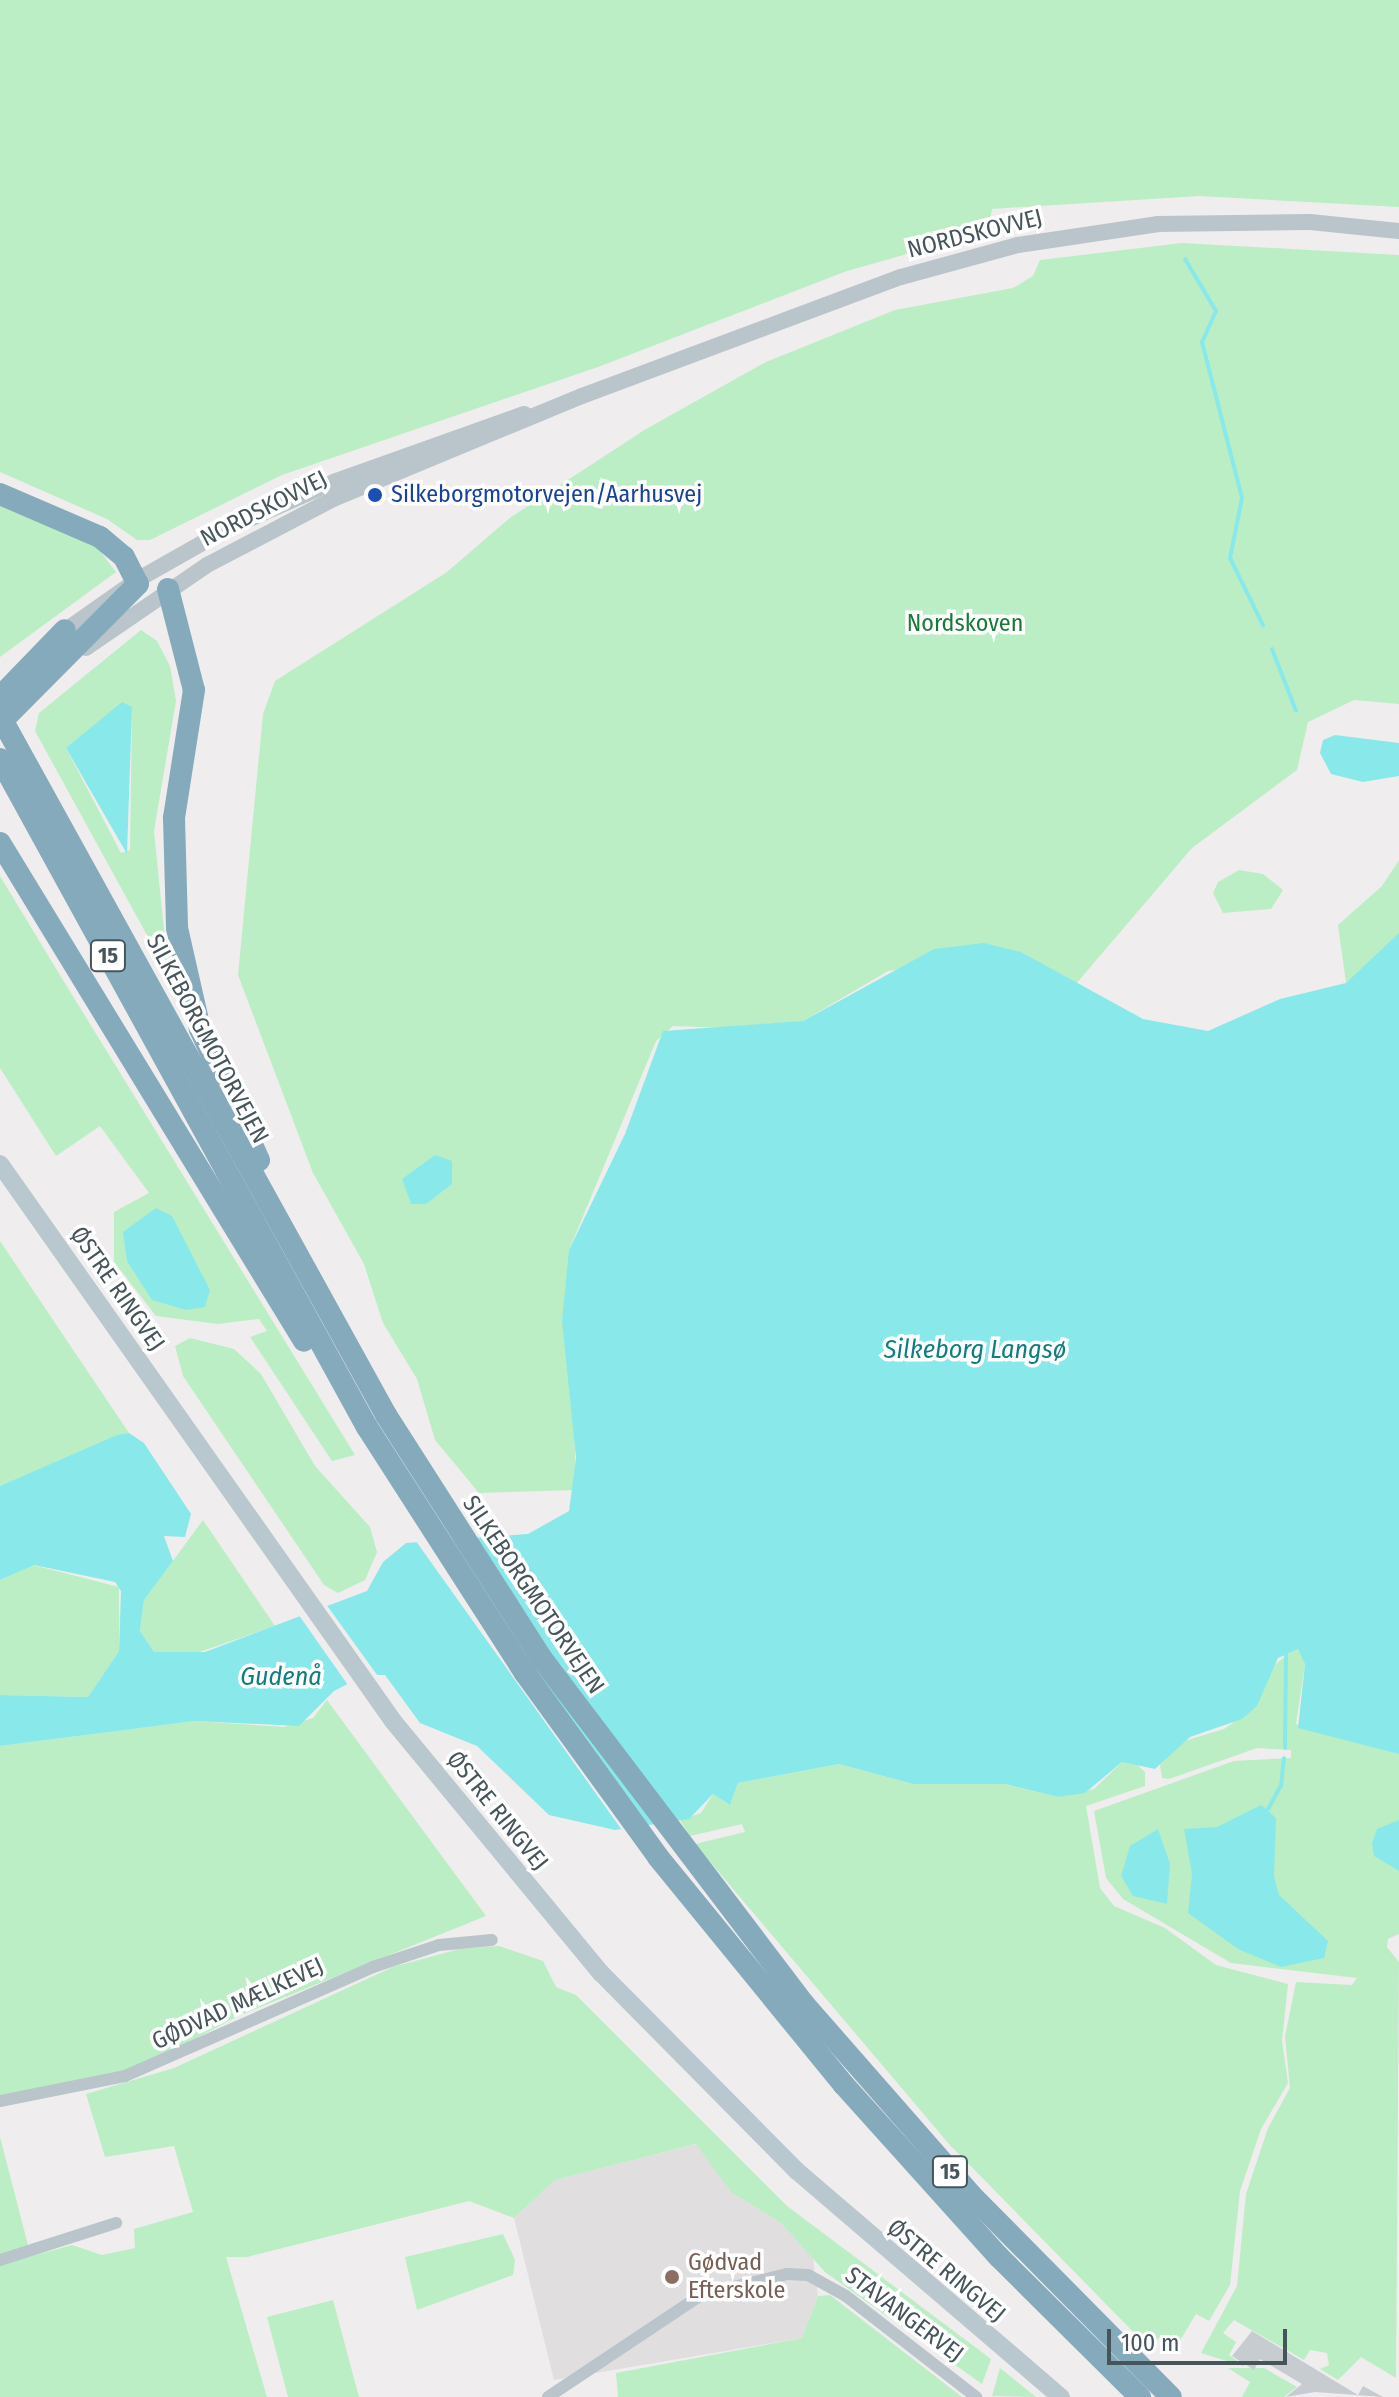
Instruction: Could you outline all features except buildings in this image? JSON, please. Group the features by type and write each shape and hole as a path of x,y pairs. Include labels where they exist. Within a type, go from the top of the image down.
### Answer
{"highway":[{"path":"0,494 100,537 124,557 134,592 185,653"},
{"path":"168,589 167,603 194,690 174,818 173,892 183,964 226,1091 363,1373"},
{"path":"30,677 134,592"},
{"path":"1,714 65,630"},
{"name":"SILKEBORGMOTORVEJEN","path":"1,714 363,1373 370,1425 542,1659 736,1939 898,2147 1140,2397"},
{"name":"SILKEBORGMOTORVEJEN","path":"0,759 370,1425 461,1578 590,1767 736,1939 915,2134 1171,2397"},
{"path":"0,843 370,1425"}],"main road":[{"name":"ØSTRE RINGVEJ","path":"0,1164 393,1721 601,1973 819,2191 1061,2397"}],"street":[{"name":"NORDSKOVVEJ","path":"65,630 286,501 582,396 856,292 1032,242 1192,222 1399,231"},
{"name":"NORDSKOVVEJ","path":"134,592 168,589 333,499 582,396"},
{"path":"0,684 30,677"},
{"name":"GØDVAD MÆLKEVEJ","path":"0,2101 125,2076 373,1967 439,1945 492,1940"},
{"path":"0,2260 116,2223"},
{"name":"STAVANGERVEJ","path":"548,2397 604,2366 701,2295 787,2274 808,2275 846,2296 976,2397"}],"shaded area":[{"name":"Gødvad Efterskole","path":"697,2144 731,2192 781,2223 813,2258 818,2296 802,2338 554,2380 514,2218 555,2180"}],"green space":[{"path":"0,0 1399,0 1399,207 1199,196 992,209 988,231 847,271 598,367 282,475 150,540 137,540 107,519 0,472"},
{"name":"Nordskoven","path":"1182,243 1399,255 1399,704 1354,700 1308,722 1297,770 1192,848 1075,985 1021,952 888,971 803,1021 754,1029 673,1026 656,1041 569,1250 576,1490 479,1493 435,1440 417,1379 383,1323 364,1264 313,1173 238,975 263,714 275,681 447,572 511,517 646,429 766,362 895,310 1013,288 1033,276 1040,260"},
{"path":"0,501 96,546 116,572 0,657"},
{"path":"141,630 157,641 170,666 176,701 154,831 167,960 159,957 35,731 39,713","holes":["132,707 130,850 121,853 66,748"]},
{"path":"1399,860 1399,965 1368,968 1346,983 1338,925 1382,886"},
{"path":"1239,870 1263,874 1283,890 1271,909 1223,913 1213,893 1218,882"},
{"path":"0,876 355,1455 332,1461 250,1337 267,1331 259,1319 218,1324 156,1316 114,1262 114,1212 149,1193 100,1126 56,1156 0,1068"},
{"path":"0,1241 129,1433 0,1486"},
{"path":"190,1338 234,1349 261,1374 315,1466 370,1527 377,1552 365,1580 338,1593 324,1585 183,1376 175,1346"},
{"path":"203,1520 275,1626 194,1654 154,1652 140,1631 144,1600"},
{"path":"33,1565 119,1587 119,1651 88,1697 0,1695 0,1580"},
{"path":"1294,1649 1302,1650 1305,1664 1296,1724 1399,1754 1399,1934 1388,1939 1387,1947 1399,1962 1396,2378 1361,2357 1338,2380 1320,2369 1329,2365 1327,2353 1310,2350 1304,2360 1234,2320 1223,2333 1236,2342 1229,2355 1246,2367 1201,2353 1237,2286 1246,2194 1268,2128 1290,2088 1285,2036 1296,1982 1352,1985 1357,1978 1231,1963 1123,1899 1106,1878 1094,1811 1234,1761 1291,1758 1291,1750 1257,1748 1169,1779 1162,1778 1160,1765 1181,1742 1224,1729 1257,1706 1271,1668"},
{"path":"327,1700 486,1916 238,2016 148,2064 79,2084 0,2095 0,1746 195,1721 284,1727 313,1718"},
{"path":"1122,1762 1134,1762 1145,1772 1145,1786 1086,1806 1100,1888 1114,1906 1165,1928 1216,1965 1288,1984 1282,2041 1288,2083 1261,2129 1240,2191 1230,2285 1209,2321 1196,2314 1175,2349 1161,2335 1150,2349 949,2144 695,1844 745,1832 742,1824 690,1836 680,1820 701,1813 713,1794 730,1805 738,1783 839,1764 913,1784 1004,1784 1058,1797 1094,1789"},
{"path":"499,1946 543,1961 556,1987 576,1995 787,2206 991,2359 982,2384 825,2272 781,2223 731,2192 696,2144 555,2180 514,2218 469,2201 247,2257 226,2257 267,2397 0,2397 0,2265 72,2245 102,2255 135,2248 134,2229 193,2212 174,2146 105,2157 86,2094 174,2068 393,1967 459,1949"},
{"path":"0,2137 28,2245 0,2254"},
{"path":"503,2234 515,2260 513,2275 417,2310 405,2257"},
{"path":"830,2295 962,2397 618,2397 616,2373 802,2338 818,2296"},
{"path":"333,2300 359,2397 288,2397 267,2317"},
{"path":"1000,2368 1036,2397 992,2396"},
{"path":"1228,2368 1264,2368 1297,2387 1284,2397 1242,2397 1250,2382"}],"water":[{"path":"122,702 132,707 127,854 66,748"},
{"path":"1335,735 1399,743 1399,776 1363,782 1331,774 1320,753 1323,740"},
{"name":"Silkeborg Langsø","path":"1399,933 1399,1754 1298,1728 1305,1664 1298,1649 1278,1658 1257,1706 1242,1719 1190,1737 1155,1769 1122,1762 1085,1793 1058,1797 1005,1784 913,1784 839,1764 738,1783 730,1805 713,1794 689,1819 615,1830 549,1815 477,1746 420,1723 385,1675 365,1675 334,1691 299,1726 195,1721 0,1746 0,1695 88,1697 119,1651 121,1591 115,1582 34,1565 0,1580 0,1486 117,1435 129,1433 144,1443 191,1514 185,1537 164,1536 173,1561 144,1600 140,1631 154,1652 205,1652 367,1591 383,1562 406,1543 528,1534 569,1511 576,1458 562,1321 569,1250 625,1134 663,1031 803,1021 934,949 984,943 1021,952 1143,1019 1208,1031 1280,999 1346,983"},
{"path":"435,1155 452,1161 452,1184 426,1204 411,1204 402,1179"},
{"path":"156,1208 172,1216 210,1290 205,1307 186,1310 152,1300 127,1261 123,1232"},
{"path":"1261,1805 1276,1818 1274,1876 1279,1895 1328,1941 1324,1958 1281,1967 1238,1949 1188,1913 1192,1874 1184,1829 1217,1827"},
{"path":"1399,1820 1399,1871 1374,1856 1372,1844 1377,1829"},
{"path":"1158,1829 1170,1864 1167,1904 1133,1896 1121,1876 1130,1846"}],"pier":[{"path":"445,1535 531,1666 648,1829 624,1833 413,1537"},
{"path":"323,1600 380,1679 350,1688 296,1611"}],"waterway":[{"path":"1185,259 1216,311 1202,342 1242,498 1230,558 1263,625"},
{"path":"1272,649 1296,711"},
{"path":"1285,1748 1286,1653"},
{"path":"1268,1809 1281,1786 1284,1758"}],"place":[{"name":"Silkeborgmotorvejen/Aarhusvej","path":"375,495"},
{"name":"Gødvad Efterskole","path":"672,2277"}],"water label":[{"name":"Gudenå","path":"281,1677"}]}
